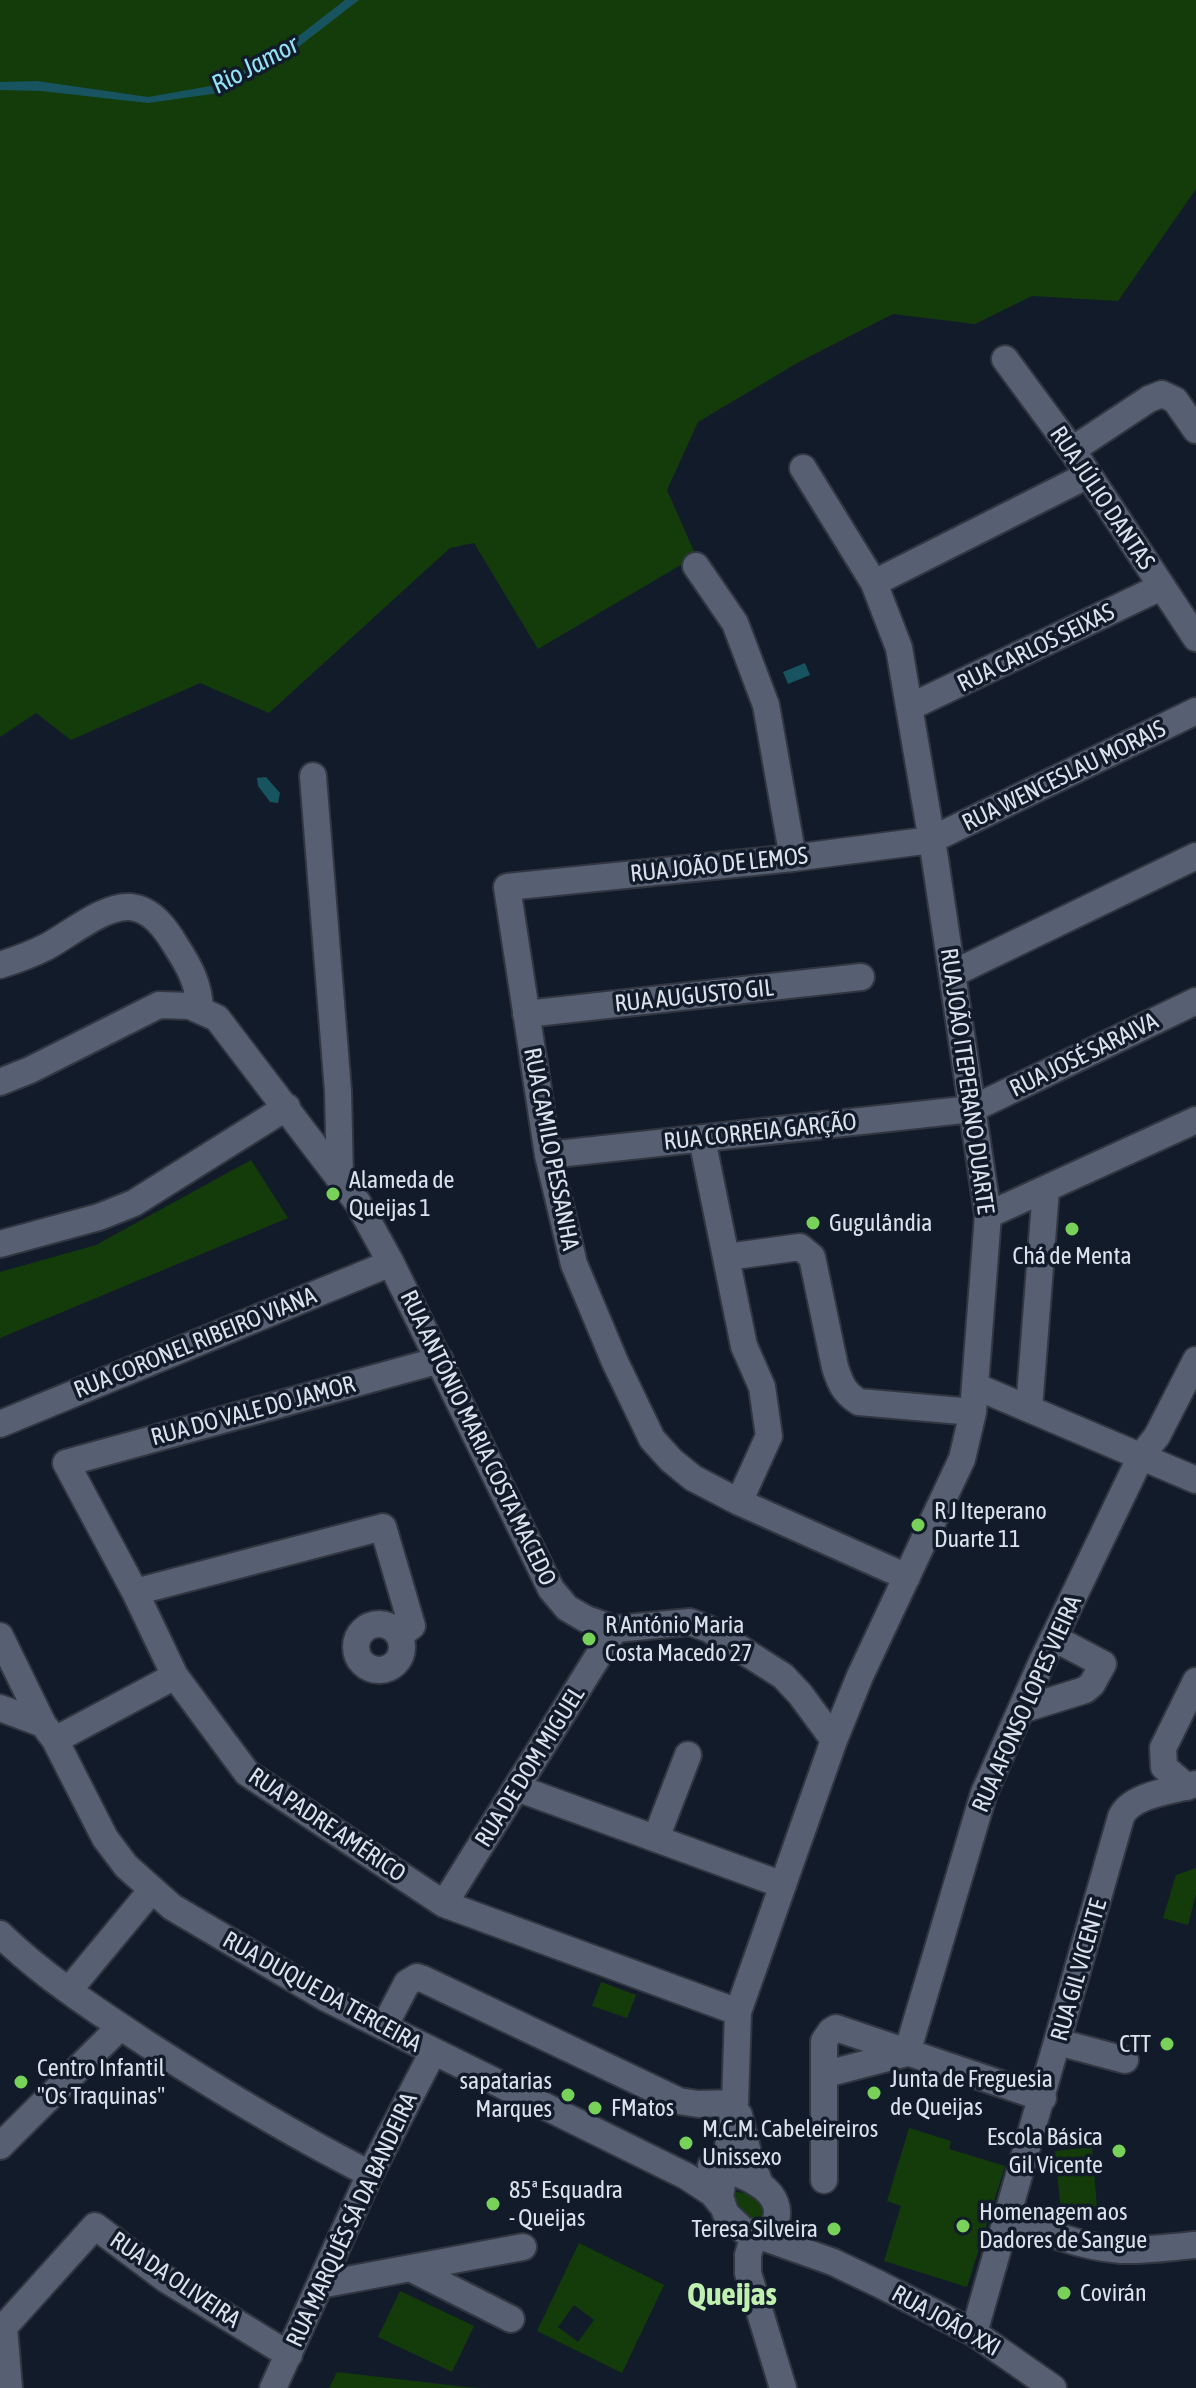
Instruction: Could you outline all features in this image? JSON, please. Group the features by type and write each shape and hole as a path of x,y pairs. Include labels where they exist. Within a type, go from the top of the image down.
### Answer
{"street":[{"name":"RUA JÚLIO DANTAS","path":"1005,359 1072,450 1196,638"},
{"path":"1072,450 1149,399 1162,394 1175,400 1196,430"},
{"name":"RUA JOÃO ITEPERANO DUARTE","path":"803,468 874,583 899,648 988,1215 973,1412 962,1459 860,1676 834,1740"},
{"path":"874,583 1088,475"},
{"path":"696,566 735,623 766,705 793,858"},
{"name":"RUA CARLOS SEIXAS","path":"910,707 1161,587"},
{"name":"RUA WENCESLAU MORAIS","path":"931,840 1196,711"},
{"path":"313,776 338,1091 340,1177"},
{"name":"RUA JOÃO DE LEMOS","path":"507,887 793,858 931,840"},
{"path":"952,974 1196,856"},
{"name":"RUA CAMILO PESSANHA","path":"507,887 548,1155 574,1264 615,1362 652,1439 693,1478 739,1502 907,1577"},
{"path":"0,965 45,947 100,915 132,907 155,918 166,928 193,973 200,1009 176,1004 159,1005 0,1082"},
{"name":"RUA AUGUSTO GIL","path":"526,1014 861,977"},
{"name":"RUA JOSÉ SARAIVA","path":"972,1109 1196,1001"},
{"name":"RUA ANTÓNIO MARIA COSTA MACEDO","path":"200,1009 224,1025 358,1203 440,1360 551,1589 567,1608 586,1619 615,1629 690,1622 709,1629 783,1676 834,1740"},
{"path":"0,1244 125,1207 287,1107"},
{"name":"RUA CORREIA GARÇÃO","path":"548,1155 972,1109"},
{"path":"988,1215 1196,1120"},
{"path":"702,1139 744,1346 762,1387 769,1436 739,1502"},
{"path":"1029,1409 1046,1189"},
{"path":"727,1257 800,1247 812,1257 835,1367 841,1385 849,1396 859,1402 973,1412"},
{"name":"RUA CORONEL RIBEIRO VIANA","path":"0,1424 391,1263"},
{"name":"RUA DO VALE DO JAMOR","path":"66,1463 440,1360"},
{"name":"RUA AFONSO LOPES VIEIRA","path":"907,2053 984,1793 1141,1456 1157,1436 1196,1360"},
{"path":"975,1386 1196,1480"},
{"name":"RUA PADRE AMÉRICO","path":"66,1463 135,1592 175,1676 247,1773 444,1904 738,2012"},
{"path":"135,1592 383,1527 412,1626 399,1635"},
{"name":"RUA DE DOM MIGUEL","path":"444,1904 615,1629"},
{"name":"RUA DUQUE DA TERCEIRA","path":"0,1636 105,1838 126,1866 172,1907 272,1968 384,2027 700,2184 734,2184"},
{"path":"1021,1710 1085,1690 1103,1664 1054,1638"},
{"path":"0,1708 49,1732 175,1676"},
{"name":"RUA GIL VICENTE","path":"1192,1786 1164,1767 1163,1748 1196,1681"},
{"path":"757,2235 733,2221 738,2012 834,1740"},
{"path":"656,1838 688,1755"},
{"name":"RUA GIL VICENTE","path":"974,2333 1124,1810 1137,1801 1192,1786"},
{"path":"517,1788 783,1885"},
{"path":"69,1990 151,1891"},
{"path":"0,1934 120,2027 232,2100 320,2134 370,2174"},
{"path":"384,2027 407,1983 417,1977 679,2101 735,2103"},
{"path":"0,2146 120,2027"},
{"path":"824,2180 824,2041 836,2028 1043,2098"},
{"path":"1058,2042 1125,2060"},
{"name":"RUA MARQUÊS SÁ DA BANDEIRA","path":"273,2388 370,2174 433,2052"},
{"path":"826,2074 907,2053"},
{"path":"734,2184 748,2153 735,2103"},
{"name":"RUA DUQUE DA TERCEIRA","path":"661,2163 734,2184"},
{"name":"RUA JOÃO XXI","path":"734,2184 777,2203 779,2211 833,2262"},
{"path":"779,2211 773,2228 757,2235 748,2255 748,2273 783,2388"},
{"path":"1007,2217 1062,2238 1103,2248 1124,2250 1196,2245"},
{"name":"RUA DA OLIVEIRA","path":"9,2388 2,2327 95,2226 167,2280 219,2303 289,2355"},
{"name":"RUA JOÃO XXI","path":"757,2235 833,2262 974,2333 1053,2388"},
{"path":"320,2285 523,2247"},
{"path":"410,2268 511,2319"}],"green space":[{"path":"0,0 1196,0 1196,189 1118,301 1032,296 975,324 893,314 799,362 698,422 667,490 696,556 538,649 474,543 450,548 269,713 200,683 71,740 36,713 0,737"},
{"path":"251,1160 288,1218 0,1338 0,1272 96,1245"},
{"path":"1196,1868 1196,1894 1188,1925 1163,1918 1176,1875"},
{"path":"601,1982 636,1995 627,2018 592,2006"},
{"path":"909,2128 951,2141 949,2149 1005,2166 967,2287 884,2261 901,2206 887,2201"},
{"path":"1092,2147 1097,2208 1061,2212 1055,2151"},
{"path":"735,2192 754,2199 765,2216 757,2220 746,2214 733,2201"},
{"path":"579,2243 664,2285 622,2373 537,2331","holes":["574,2305 594,2320 578,2342 558,2327"]},
{"path":"400,2291 474,2326 452,2372 378,2337"},
{"path":"337,2372 466,2387 482,2388 329,2388"}],"water":[{"name":"Rio Jamor","path":"345,0 359,0 284,58 219,93 148,103 41,91 0,90 0,82 37,81 148,97 216,85 278,52"},
{"path":"805,663 810,675 788,684 783,672"},
{"path":"266,777 280,793 278,803 270,802 258,786 257,778"}],"place":[{"name":"Alameda de Queijas 1","path":"333,1194"},
{"name":"Gugulândia","path":"813,1223"},
{"name":"Chá de Menta","path":"1072,1229"},
{"name":"R J Iteperano Duarte 11","path":"918,1525"},
{"name":"R António Maria Costa Macedo 27","path":"589,1639"},
{"name":"CTT","path":"1167,2044"},
{"name":"Centro Infantil \"Os Traquinas\"","path":"21,2082"},
{"name":"Junta de Freguesia de Queijas","path":"874,2093"},
{"name":"sapatarias Marques","path":"568,2095"},
{"name":"FMatos","path":"595,2108"},
{"name":"M.C.M. Cabeleireiros Unissexo","path":"686,2143"},
{"name":"Escola Básica Gil Vicente","path":"1119,2151"},
{"name":"85ª Esquadra - Queijas","path":"493,2204"},
{"name":"Homenagem aos Dadores de Sangue","path":"963,2226"},
{"name":"Teresa Silveira","path":"834,2229"},
{"name":"Covirán","path":"1064,2293"}],"district":[{"name":"Queijas","path":"732,2295"}]}
